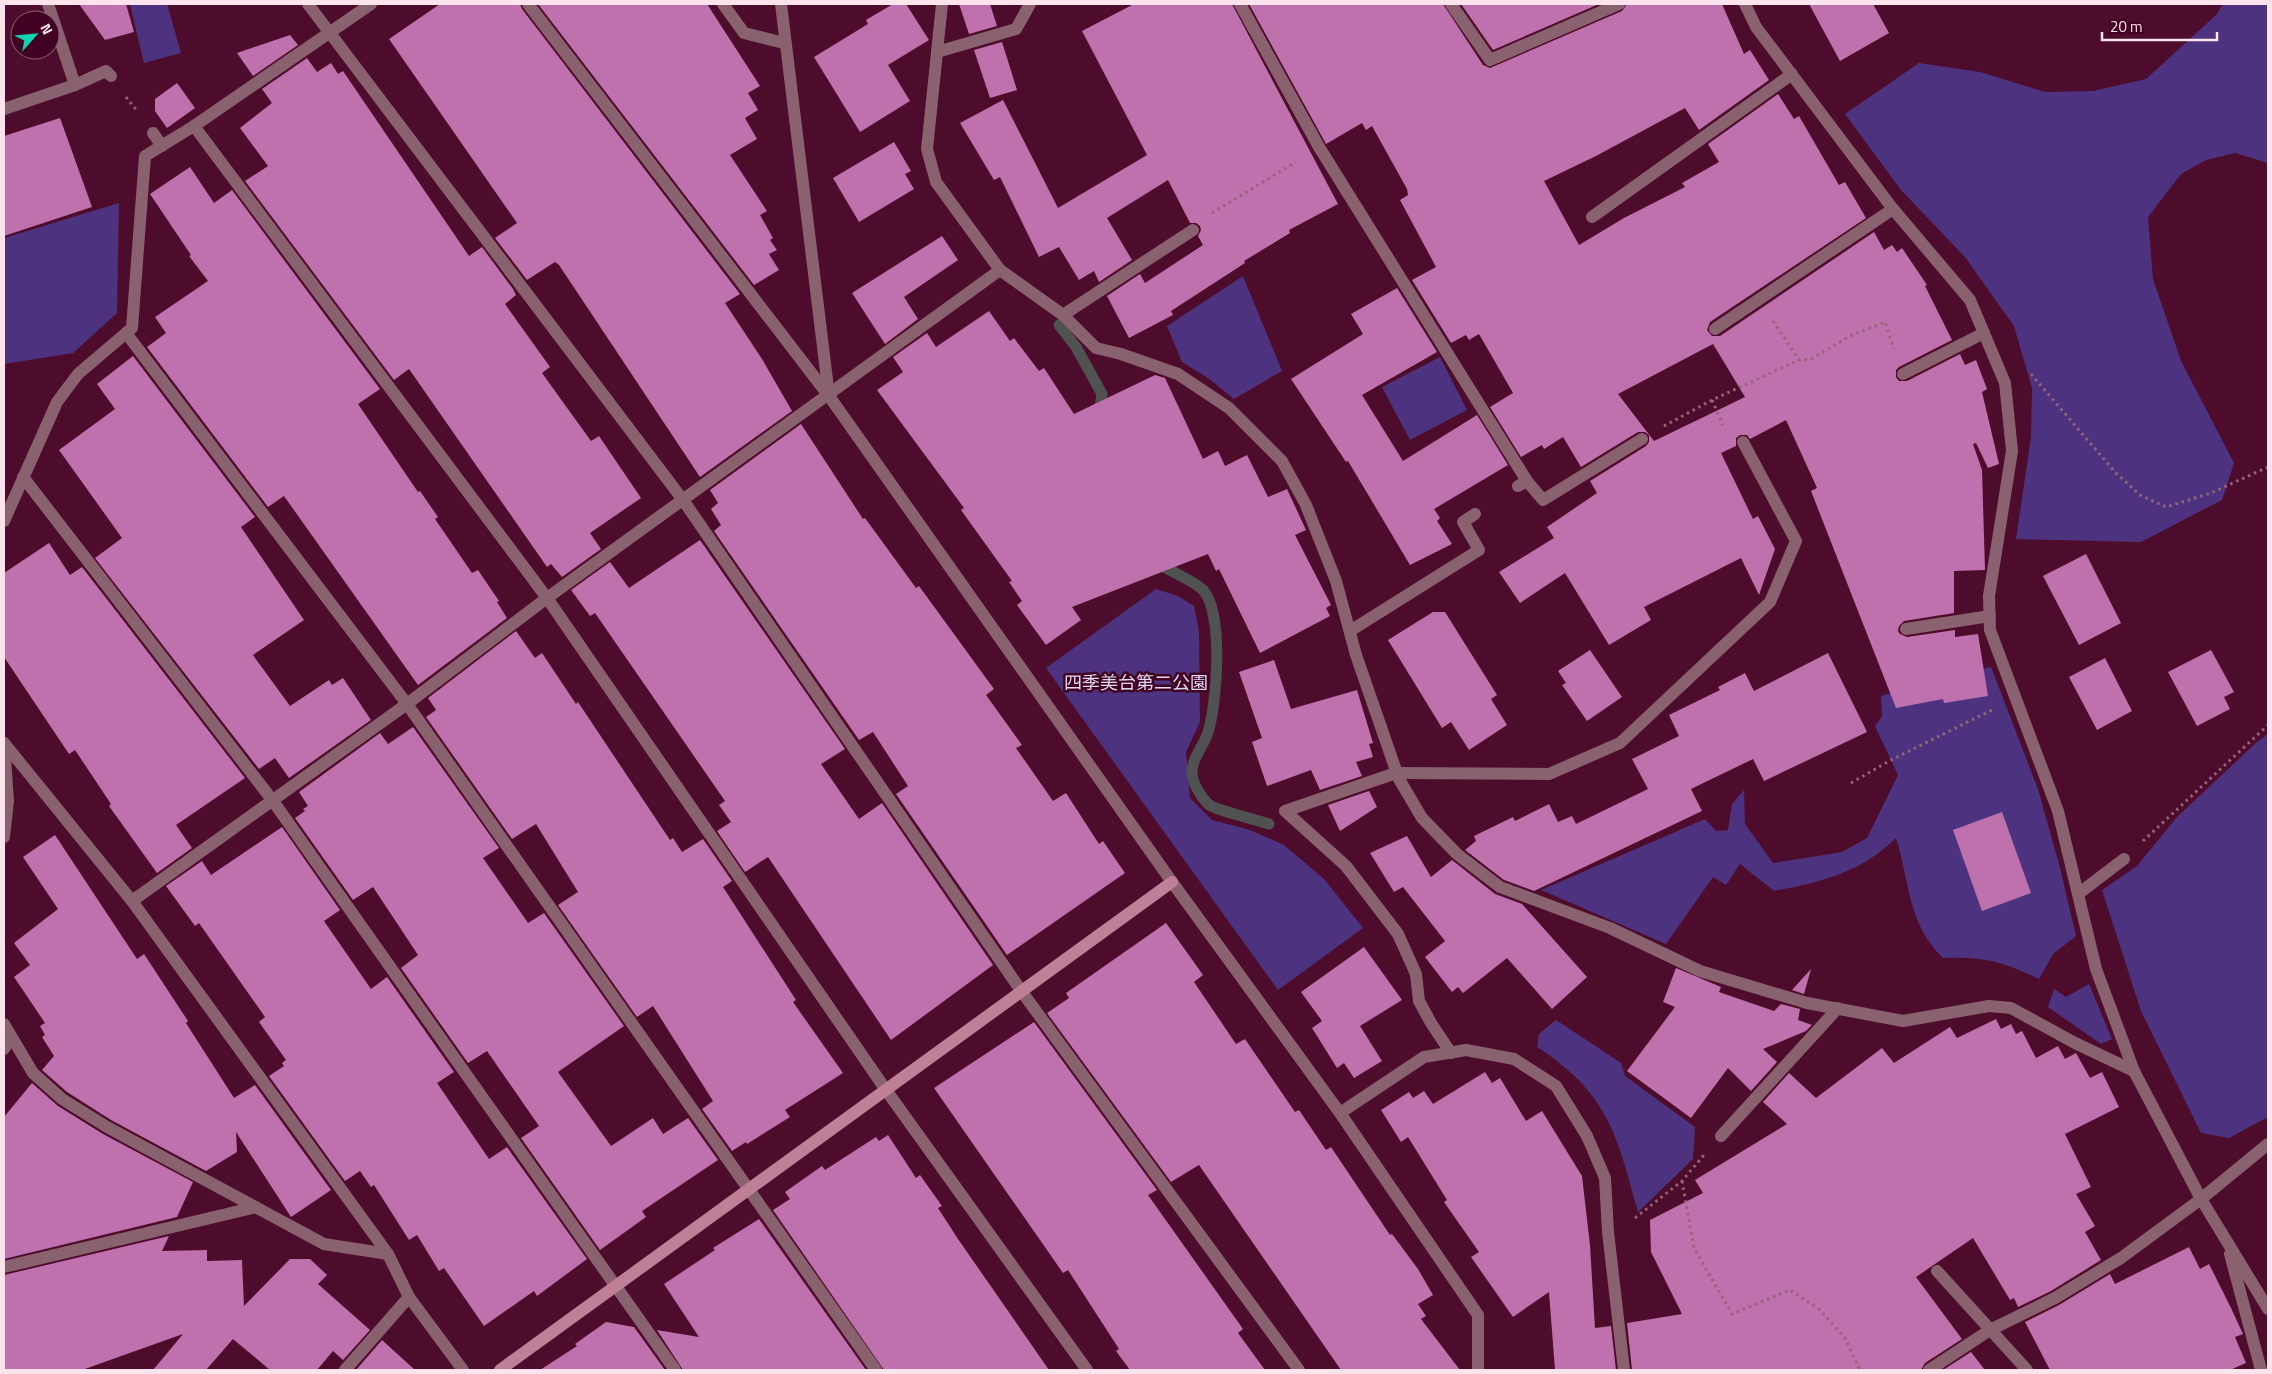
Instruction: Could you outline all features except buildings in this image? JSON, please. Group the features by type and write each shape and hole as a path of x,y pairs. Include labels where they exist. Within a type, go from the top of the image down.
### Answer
{"street":[{"path":"48,4 75,85"},
{"path":"308,4 683,500 1022,992 1299,1370"},
{"path":"4,521 57,402 78,374 132,328 145,156 194,126 371,4"},
{"path":"528,4 829,396 1172,882 1340,1113 1478,1315 1478,1370"},
{"path":"723,4 744,33 784,43"},
{"path":"781,4 784,43 829,396"},
{"path":"942,4 927,149 936,182 1000,270 1063,315 1096,348 1121,354 1178,374 1222,403 1282,461 1306,504 1336,581 1350,632 1396,773 1422,818 1457,854 1500,887 1610,928 1700,971 1807,1003 1903,1021 1989,1006 2011,1008 2075,1043 2134,1071"},
{"path":"937,52 1016,29 1030,4"},
{"path":"1240,4 1319,147 1523,483 1543,500 1642,439"},
{"path":"1451,4 1490,60 1619,4"},
{"path":"1745,4 1756,27 1893,209 1970,300 2005,383 2012,451 1989,596 1990,630 2058,810 2096,969 2134,1071 2201,1199 2268,1309"},
{"path":"4,109 75,85 106,71 111,76"},
{"path":"1592,217 1792,74"},
{"path":"194,126 547,598 886,1090 1088,1370"},
{"path":"153,133 162,146"},
{"path":"1714,329 1893,209"},
{"path":"1063,315 1193,230"},
{"path":"132,901 407,704 547,598 829,396 1000,270"},
{"path":"126,333 407,704 876,1370"},
{"path":"1903,374 1984,333"},
{"path":"1451,1053 1431,1023 1419,1000 1416,974 1398,934 1346,866 1285,811 1396,773 1549,774 1620,744 1770,602 1796,541 1743,442"},
{"path":"23,477 273,801 675,1370"},
{"path":"1350,632 1479,550 1463,522 1475,514"},
{"path":"1906,629 1990,616"},
{"path":"4,743 8,801 4,837"},
{"path":"4,743 132,901 388,1254 409,1297 463,1370"},
{"path":"2078,894 2124,859"},
{"path":"500,1370 1172,882"},
{"path":"1721,1136 1838,1008"},
{"path":"4,1024 33,1073 62,1099 107,1127 324,1244 388,1254"},
{"path":"4,1049 11,1037"},
{"path":"1340,1113 1424,1057 1466,1050 1514,1059 1556,1086 1587,1136 1605,1178 1608,1232 1624,1370"},
{"path":"1929,1370 1990,1330 2055,1298 2121,1258 2201,1199 2268,1144"},
{"path":"4,1267 256,1207"},
{"path":"2226,1239 2261,1370"},
{"path":"1937,1271 2027,1370"},
{"path":"345,1370 409,1297"}],"path":[{"path":"111,76 153,133"},
{"path":"1193,230 1192,225 1319,147"},
{"path":"1759,300 1799,360"},
{"path":"1642,439 1712,400 1799,360 1811,359 1850,336 1885,322 1903,374"},
{"path":"2026,367 2115,472 2140,495 2166,507 2211,493 2268,467"},
{"path":"1851,783 1891,760 2016,698"},
{"path":"2124,859 2268,724"},
{"path":"1608,1232 1629,1223 1682,1181 1721,1136"},
{"path":"1682,1181 1694,1248 1732,1314 1790,1290 1820,1310 1845,1338 1860,1370"}],"green space":[{"path":"130,4 167,4 181,53 144,63"},
{"path":"2223,4 2268,4 2268,163 2235,153 2206,160 2181,174 2148,217 2153,279 2181,361 2234,463 2222,500 2141,542 2016,539 2031,437 2032,388 2014,326 1965,257 1901,190 1845,114 1919,63 1980,72 2045,92 2093,91 2146,79 2216,15"},
{"path":"119,203 117,313 73,353 4,364 4,238"},
{"path":"1243,276 1282,371 1234,399 1208,378 1182,362 1167,326"},
{"path":"1440,357 1467,410 1410,440 1382,387"},
{"name":"四季美台第二公園","path":"1156,589 1178,596 1194,606 1199,631 1200,722 1186,752 1190,798 1212,820 1250,830 1284,845 1324,879 1363,928 1278,990 1046,668"},
{"path":"1991,667 2038,789 2060,868 2076,936 2053,954 2039,979 1992,961 1971,958 1943,958 1922,931 1916,916 1896,838 1868,860 1854,868 1824,880 1774,891 1740,864 1726,885 1713,877 1666,944 1541,890 1705,819 1716,831 1728,830 1732,804 1744,790 1745,824 1773,863 1842,852 1867,838 1898,775 1875,726 1882,716 1881,696"},
{"path":"2268,734 2268,1117 2229,1138 2201,1133 2141,1011 2102,890 2137,866 2177,817 2258,741"},
{"path":"2089,984 2112,1039 2101,1044 2048,1007 2054,989 2066,997"},
{"path":"1556,1020 1621,1063 1625,1076 1695,1127 1693,1159 1638,1212 1616,1138 1595,1099 1580,1081 1561,1064 1537,1047 1539,1034"}],"waterway":[{"path":"1059,325 1076,347 1102,394 1099,415"},
{"path":"1157,560 1161,565 1203,590 1210,602 1214,618 1217,659 1214,701 1208,732 1192,768 1196,786 1208,804 1227,812 1269,824"}]}
